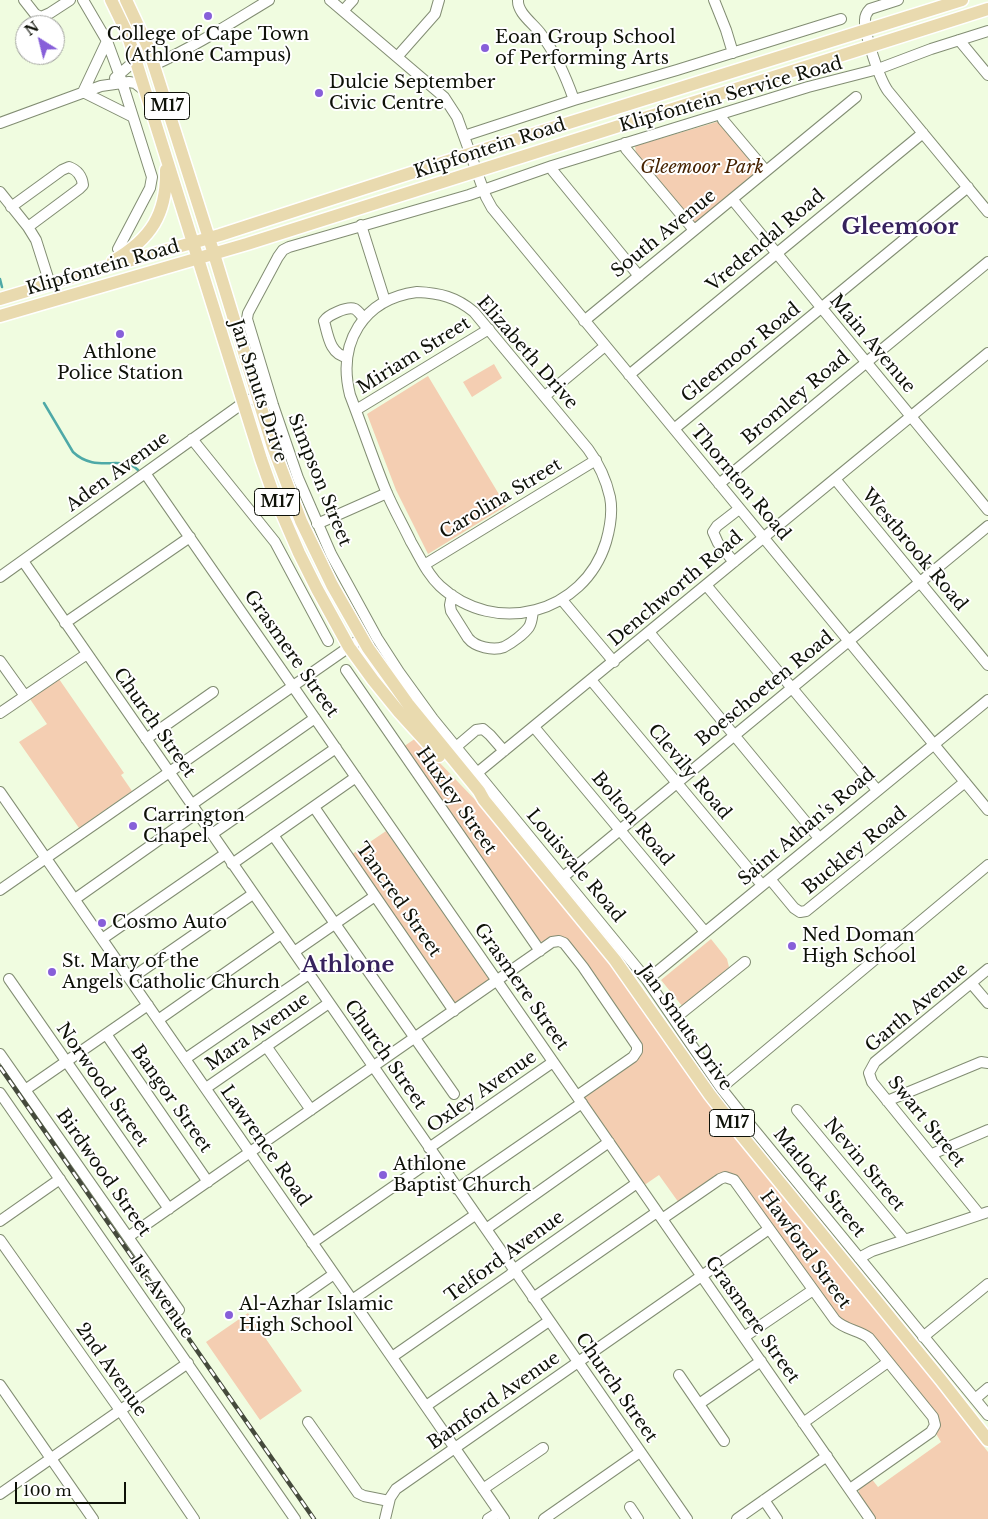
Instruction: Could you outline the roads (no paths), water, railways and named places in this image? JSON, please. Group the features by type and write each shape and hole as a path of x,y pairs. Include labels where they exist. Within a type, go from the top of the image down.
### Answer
{"main road":[{"name":"Jan Smuts Drive","path":"111,0 127,33 135,56 144,90 261,459 287,525 317,589 349,647 372,680 475,794 484,800"},
{"name":"Jan Smuts Drive","path":"126,0 154,65 273,447 301,521 332,585 362,638 408,704 615,960 710,1095 738,1131 988,1440"},
{"name":"Klipfontein Road","path":"0,300 193,243 962,0"},
{"name":"Klipfontein Road","path":"1,316 214,254 988,10"},
{"path":"100,269 135,247 144,239 156,220 164,201 166,155"}],"street":[{"path":"24,0 35,14 41,17 70,0"},
{"path":"83,0 107,41 121,78 151,173 151,183 118,248"},
{"path":"154,65 172,57 269,0"},
{"name":"Thornton Road","path":"330,0 450,104 457,116 492,208 933,744 965,782 986,803"},
{"path":"343,11 353,0"},
{"path":"397,57 434,14 439,0"},
{"path":"518,0 520,10 541,33 560,64 574,100"},
{"path":"714,0 733,52"},
{"path":"898,0 870,9 865,20 866,30 882,82 988,212"},
{"path":"464,136 574,100 841,19"},
{"name":"Klipfontein Service Road","path":"484,190 552,166 821,83 878,70 931,49 988,31"},
{"path":"959,40 988,74"},
{"path":"83,92 107,41"},
{"path":"0,123 121,78 135,56"},
{"path":"121,78 135,83 144,90"},
{"path":"83,92 133,118"},
{"name":"South Avenue","path":"584,320 856,97"},
{"path":"721,114 723,120 766,171"},
{"name":"Vredendal Road","path":"629,375 923,133"},
{"path":"625,143 628,151 694,230"},
{"path":"552,166 553,171 639,276"},
{"path":"11,207 62,170 69,167 75,170 82,179 83,185 28,227"},
{"name":"Gleemoor Road","path":"674,429 968,187"},
{"name":"Simpson Street","path":"477,773 413,693 377,638 342,576 317,524 298,478 275,412 248,326 247,316 278,256 283,250 484,190"},
{"path":"0,192 36,240 50,284"},
{"name":"Main Avenue","path":"732,199 988,510"},
{"path":"361,226 385,301"},
{"name":"Bromley Road","path":"719,484 988,262"},
{"name":"Elizabeth Drive","path":"417,292 442,294 468,307 489,329 596,460 610,499 611,514 608,536 598,562 588,576 562,600 533,611 505,614 486,611 469,605 452,595 440,586 424,565 387,493 346,380 347,357 355,333 364,319 385,301 396,296 417,292"},
{"path":"347,357 335,352 324,321 328,315 349,308 356,310 364,319"},
{"name":"Miriam Street","path":"356,410 489,329"},
{"path":"545,396 605,346"},
{"name":"Denchworth Road","path":"477,773 988,354"},
{"name":"Aden Avenue","path":"0,577 192,439 256,396"},
{"path":"192,439 275,542 328,641"},
{"name":"Carolina Street","path":"424,565 596,460"},
{"name":"Grasmere Street","path":"145,473 870,1519"},
{"name":"Westbrook Road","path":"835,479 988,665"},
{"path":"317,524 387,493"},
{"path":"734,562 718,543 713,532 717,526 739,509"},
{"name":"Boeschoeten Road","path":"563,877 988,526"},
{"path":"65,623 190,537"},
{"name":"Church Street","path":"23,561 687,1519"},
{"path":"706,585 877,790"},
{"path":"452,595 451,611 468,638 478,645 498,648 507,645 528,629 533,611"},
{"path":"562,600 614,662"},
{"path":"649,632 819,838"},
{"path":"2,885 46,858 362,638"},
{"path":"0,714 87,654"},
{"path":"0,661 25,696"},
{"name":"Huxley Street","path":"346,670 540,951"},
{"name":"Clevily Road","path":"592,680 678,783 766,882"},
{"path":"146,739 213,692"},
{"name":"Saint Athan's Road","path":"647,980 988,700"},
{"path":"75,899 315,718"},
{"name":"Bolton Road","path":"534,727 705,932"},
{"path":"456,747 476,730 483,729 504,751"},
{"path":"212,834 336,748"},
{"name":"Louisvale Road","path":"477,773 647,980"},
{"path":"232,864 356,777"},
{"name":"Buckley Road","path":"766,882 794,908 800,912 806,912 965,782"},
{"name":"Lawrence Road","path":"0,792 501,1515"},
{"name":"Tancred Street","path":"314,807 454,1011"},
{"path":"273,835 454,1094"},
{"path":"102,939 226,854"},
{"path":"721,1088 988,865"},
{"path":"130,980 253,894"},
{"path":"294,952 375,896"},
{"path":"158,1020 281,934"},
{"path":"128,1237 554,941 564,943 583,967 637,1046 637,1051 633,1057 579,1100 457,1189"},
{"path":"674,1020 745,962"},
{"name":"Garth Avenue","path":"869,1073 875,1062 988,970"},
{"path":"185,1059 309,974"},
{"name":"Norwood Street","path":"9,980 169,1209"},
{"name":"Matlock Street","path":"647,980 721,1088 988,1415"},
{"path":"972,983 988,1003"},
{"name":"Mara Avenue","path":"206,1088 329,1002"},
{"path":"25,1090 148,1005"},
{"name":"Bangor Street","path":"106,1034 208,1182"},
{"path":"266,1046 311,1110"},
{"name":"Birdwood Street","path":"0,1054 179,1310"},
{"name":"Oxley Avenue","path":"312,1243 553,1062"},
{"path":"887,1101 980,1062 987,1062"},
{"name":"Swart Street","path":"869,1073 872,1082 887,1101 984,1213"},
{"name":"1st Avenue","path":"0,1093 295,1519"},
{"name":"Nevin Street","path":"797,1110 905,1240"},
{"path":"932,1154 988,1130"},
{"path":"486,1230 609,1142"},
{"name":"Hawford Street","path":"660,1215 720,1179 728,1178 736,1182 837,1323 866,1336 933,1417 935,1425 929,1434 850,1489"},
{"path":"0,1221 60,1180"},
{"name":"Telford Avenue","path":"392,1357 637,1183"},
{"path":"859,1258 872,1251 984,1213"},
{"path":"352,1300 475,1215"},
{"path":"533,1298 660,1215"},
{"name":"Bamford Avenue","path":"389,1501 396,1489 769,1229"},
{"name":"2nd Avenue","path":"0,1240 194,1519"},
{"path":"291,1304 334,1274"},
{"path":"923,1337 988,1284"},
{"path":"744,1337 813,1290"},
{"path":"426,1406 549,1321"},
{"path":"699,1404 761,1361"},
{"path":"803,1422 888,1362"},
{"path":"0,1494 188,1364"},
{"path":"679,1375 724,1441"},
{"path":"0,1385 93,1519"},
{"path":"975,1399 988,1388"},
{"path":"308,1422 358,1494 389,1501 385,1519"},
{"path":"483,1489 543,1448"},
{"path":"544,1519 640,1452"},
{"path":"736,1519 826,1456"},
{"path":"764,1500 777,1519"},
{"path":"630,1507 638,1519"},
{"path":"488,1519 501,1515"}],"waterway":[{"path":"0,279 2,287"},
{"path":"44,403 73,452 91,462 124,464 138,470"}],"railway":[{"path":"0,1067 314,1519"}],"place":[{"name":"College of Cape Town (Athlone Campus)","path":"208,16"},
{"name":"Eoan Group School of Performing Arts","path":"485,48"},
{"name":"Dulcie September Civic Centre","path":"319,93"},
{"name":"Athlone Police Station","path":"120,334"},
{"name":"Carrington Chapel","path":"133,826"},
{"name":"Cosmo Auto","path":"102,923"},
{"name":"Ned Doman High School","path":"792,946"},
{"name":"St. Mary of the Angels Catholic Church","path":"52,972"},
{"name":"Athlone Baptist Church","path":"383,1175"},
{"name":"Al-Azhar Islamic High School","path":"229,1315"}],"district":[{"name":"Gleemoor","path":"900,228"},
{"name":"Athlone","path":"348,966"}],"park label":[{"name":"Gleemoor Park","path":"702,168"}]}
